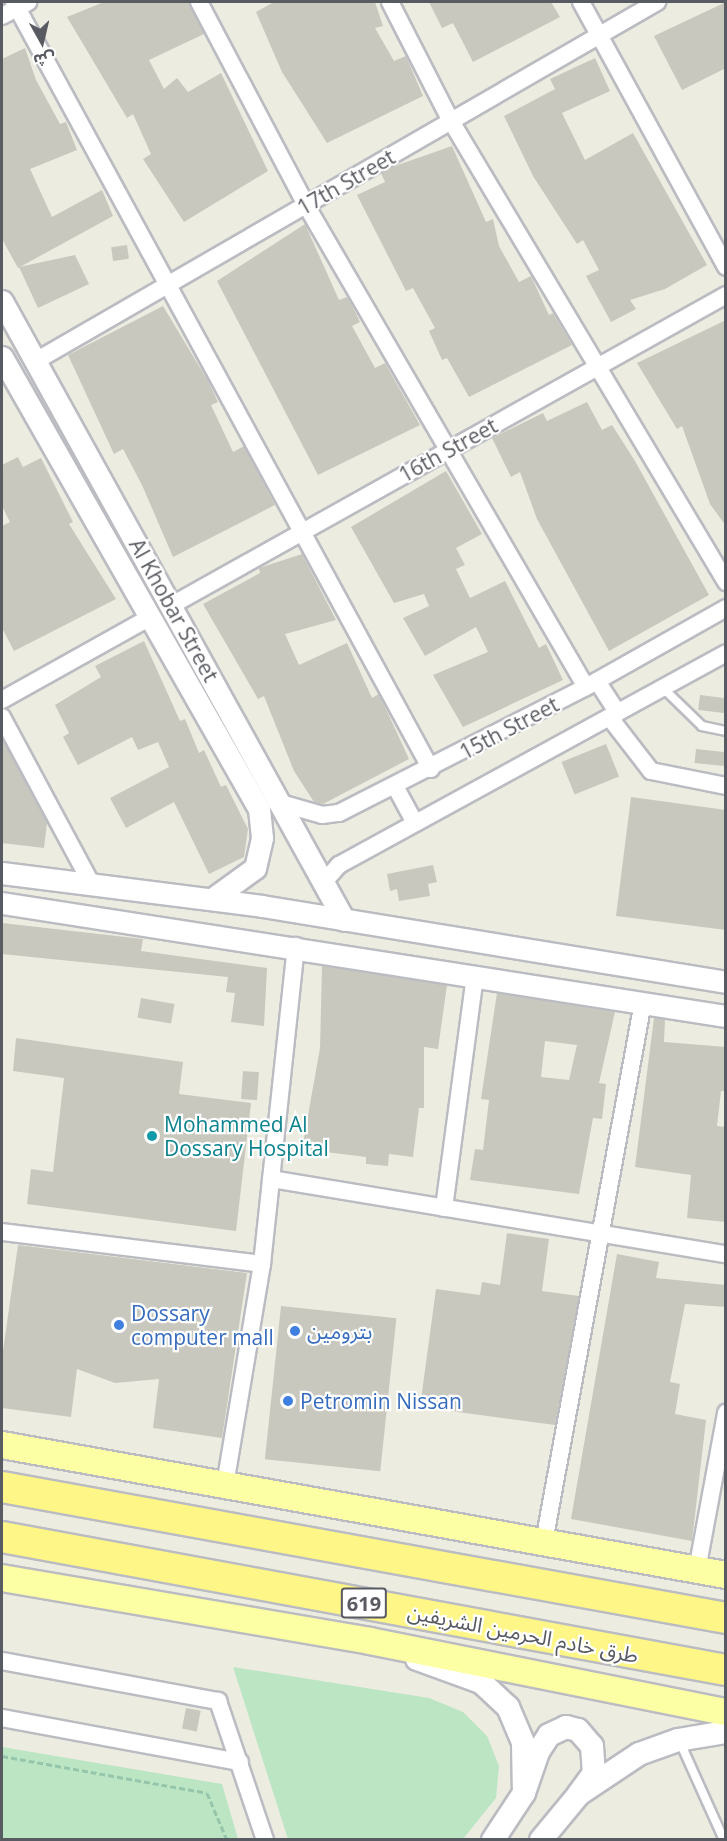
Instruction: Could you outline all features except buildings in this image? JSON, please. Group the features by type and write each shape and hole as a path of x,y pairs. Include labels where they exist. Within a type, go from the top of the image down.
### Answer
{"highway":[{"name":"619","path":"2,1487 726,1618"},
{"name":"طرق خادم الحرمين الشريفين","path":"2,1537 726,1670"}],"main road":[{"path":"2,1445 726,1575"},
{"path":"426,1564 726,1605"},
{"path":"2,1578 370,1641 726,1712"},
{"path":"370,1641 481,1682 508,1707 523,1743 524,1793"},
{"path":"493,1839 524,1793 538,1752 549,1735 566,1727 578,1730 592,1746 594,1773 541,1839"},
{"path":"579,1794 639,1754 678,1740 726,1732"}],"street":[{"path":"199,2 306,205 448,450 592,684 651,771 726,786"},
{"path":"390,2 451,121 726,582"},
{"path":"581,2 726,267"},
{"name":"17th Street","path":"34,362 657,2"},
{"path":"2,16 19,4 431,769"},
{"name":"16th Street","path":"172,605 726,295"},
{"name":"Al Khobar Street","path":"2,302 284,804 345,920"},
{"name":"Al Khobar Street","path":"5,370 259,810 262,838 255,868 212,899"},
{"name":"15th Street","path":"284,804 322,815 339,813 431,769 592,684 726,608"},
{"path":"2,700 147,619"},
{"name":"15th Street","path":"324,882 339,865 726,653"},
{"path":"2,717 91,883"},
{"path":"223,748 245,736"},
{"path":"395,786 415,823"},
{"path":"2,873 212,899 726,982"},
{"path":"2,903 296,946 726,1016"},
{"path":"225,1485 262,1264 296,946"},
{"path":"444,1208 475,975"},
{"path":"544,1542 643,1002"},
{"path":"271,1179 726,1254"},
{"path":"2,1232 262,1264"},
{"path":"697,1570 726,1413"},
{"path":"2,1661 219,1701 265,1839"},
{"path":"2,1718 240,1762"}],"lane":[{"path":"663,688 702,726 726,731"},
{"path":"678,1740 724,1839"}],"path":[{"path":"2,1756 207,1793 227,1839"}],"green space":[{"path":"233,1667 429,1698 463,1712 487,1736 499,1766 496,1798 463,1839 288,1839"},
{"path":"2,1747 222,1784 238,1839 2,1839"}],"place":[{"name":"Mohammed Al Dossary Hospital","path":"152,1136"},
{"name":"Dossary computer mall","path":"119,1325"},
{"name":"بترومين","path":"295,1331"},
{"name":"Petromin Nissan","path":"288,1401"}]}
